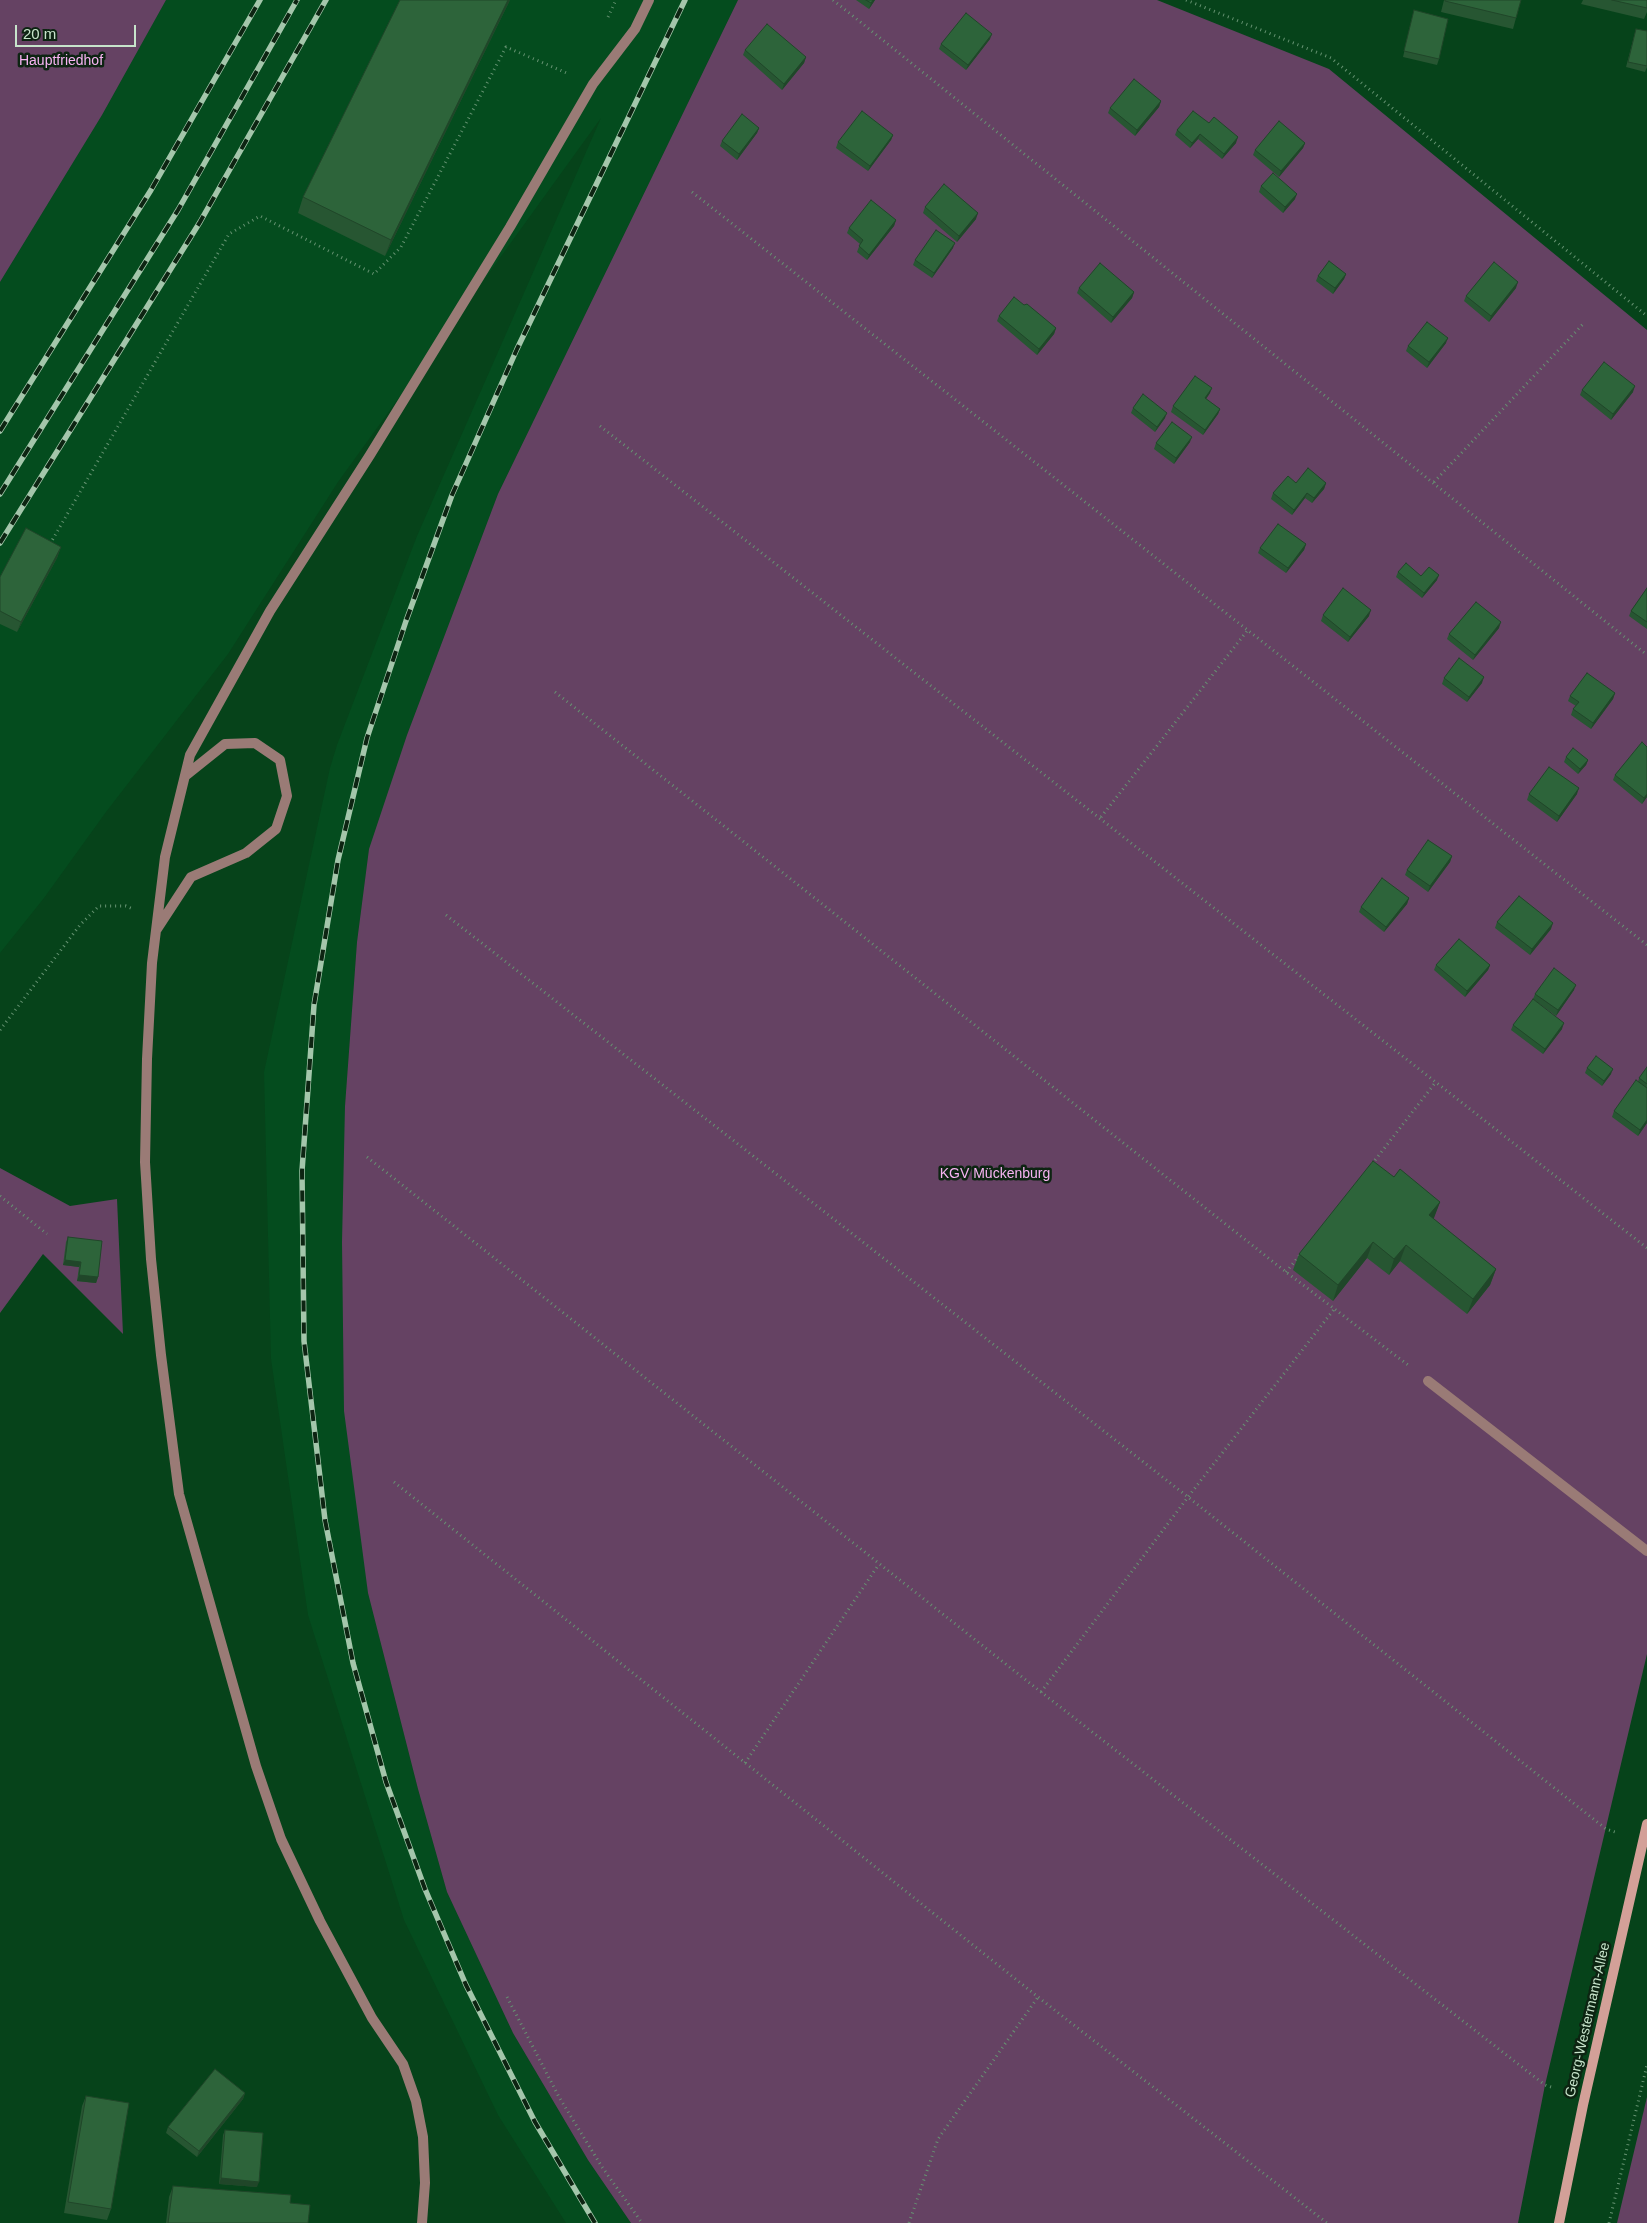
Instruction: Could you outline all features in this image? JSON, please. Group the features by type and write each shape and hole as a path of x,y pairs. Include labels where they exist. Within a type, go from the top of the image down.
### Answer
{"street":[{"name":"Georg-Westermann-Allee","path":"1559,2223 1582,2105 1647,1824"}],"lane":[{"path":"422,2223 425,2183 423,2137 416,2101 403,2064 372,2018 320,1921 281,1840 256,1766 179,1494 151,1259 145,1162 147,1059 156,932 165,857 190,755 270,611 370,456 515,218 593,84 635,29 649,0"},
{"path":"156,932 191,877 246,853 276,829 287,796 280,760 255,743 225,744 185,776"},
{"path":"1428,1381 1647,1551"}],"path":[{"path":"833,0 1647,655"},
{"path":"1186,0 1331,58 1647,316"},
{"path":"46,552 229,234 260,216 374,274 401,247 506,48 570,75"},
{"path":"692,192 1647,945"},
{"path":"1434,482 1584,323"},
{"path":"600,426 1647,1248"},
{"path":"1101,818 1247,631"},
{"path":"555,692 1286,1272 1428,1381"},
{"path":"0,1030 80,925 100,906 126,906 144,913 156,932"},
{"path":"446,915 1188,1497 1606,1829 1644,1838"},
{"path":"1370,1166 1435,1083"},
{"path":"367,1157 1041,1692 1545,2086 1551,2087"},
{"path":"0,1196 47,1234"},
{"path":"1286,1272 1304,1249"},
{"path":"1041,1692 1188,1497 1335,1308"},
{"path":"394,1482 1038,1997 1327,2223"},
{"path":"745,1764 879,1564"},
{"path":"909,2223 938,2139 1038,1997"},
{"path":"507,1998 559,2097 602,2166 642,2223"},
{"path":"1609,2223 1647,2065"}],"shaded area":[{"path":"166,0 738,0 498,494 407,735 369,849 357,942 345,1106 368,1593 418,1789 447,1892 513,2033 588,2160 631,2223 566,2223 498,2115 404,1920 308,1615 271,1359 264,1072 330,768 337,745 417,536 601,118 338,482 228,654 106,812 44,898 0,953 0,282 102,115"}],"green space":[{"name":"Hauptfriedhof","path":"0,0 166,0 102,115 0,282"},
{"name":"KGV Mückenburg","path":"738,0 1157,0 1329,69 1647,330 1647,1654 1545,2085 1518,2223 631,2223 588,2160 513,2033 447,1892 418,1789 368,1593 344,1411 342,1242 345,1106 357,942 369,849 407,735 498,494"},
{"path":"0,1168 70,1206 117,1199 123,1334 43,1254 0,1313"},
{"path":"1647,2097 1647,2223 1617,2223"}],"building":[{"path":"400,0 508,0 391,240 303,197"},
{"path":"1445,0 1521,0 1516,18"},
{"path":"1612,0 1647,0 1647,8"},
{"path":"1414,10 1448,19 1439,59 1404,51"},
{"path":"966,13 992,34 968,65 941,44"},
{"path":"767,24 806,57 784,84 745,50"},
{"path":"1636,29 1647,31 1647,66 1628,62"},
{"path":"1134,79 1161,101 1137,130 1110,108"},
{"path":"862,111 893,135 870,166 838,142"},
{"path":"1193,111 1209,123 1214,117 1238,137 1224,154 1200,134 1192,143 1177,130"},
{"path":"742,114 759,128 739,154 722,141"},
{"path":"1279,121 1305,143 1281,171 1255,150"},
{"path":"1273,173 1297,194 1285,207 1261,186"},
{"path":"944,184 978,213 959,236 925,207"},
{"path":"871,200 896,220 869,255 859,246 863,240 849,228"},
{"path":"936,230 955,243 934,273 915,260"},
{"path":"1329,261 1346,274 1335,288 1318,276"},
{"path":"1494,262 1518,282 1491,316 1466,296"},
{"path":"1100,263 1134,292 1113,317 1079,288"},
{"path":"1014,297 1024,305 1027,304 1056,328 1039,349 999,316"},
{"path":"1427,322 1448,338 1429,362 1408,346"},
{"path":"1604,362 1635,386 1613,414 1582,390"},
{"path":"1195,376 1212,388 1205,398 1220,409 1205,430 1173,406"},
{"path":"1143,394 1167,413 1157,427 1133,408"},
{"path":"1172,422 1192,437 1176,458 1156,443"},
{"path":"1308,468 1326,483 1314,498 1307,493 1294,510 1273,493 1288,476 1296,483"},
{"path":"1278,524 1306,544 1288,568 1260,548"},
{"path":"26,528 61,547 21,622 0,611 0,577"},
{"path":"1406,563 1421,576 1429,567 1439,575 1424,593 1398,572"},
{"path":"1343,588 1371,610 1350,637 1323,615"},
{"path":"1647,588 1647,622 1631,611"},
{"path":"1476,602 1501,622 1475,655 1449,634"},
{"path":"1459,658 1484,677 1469,697 1444,678"},
{"path":"1587,673 1615,693 1593,723 1573,709 1579,702 1570,696"},
{"path":"1642,742 1647,747 1647,794 1644,798 1615,775"},
{"path":"1573,748 1588,760 1580,769 1566,757"},
{"path":"1549,767 1579,788 1559,816 1529,794"},
{"path":"1428,840 1452,856 1430,886 1407,870"},
{"path":"1382,878 1409,898 1386,927 1361,907"},
{"path":"1519,896 1553,923 1532,949 1497,922"},
{"path":"1459,939 1490,965 1467,991 1436,965"},
{"path":"1554,968 1576,985 1558,1010 1535,994"},
{"path":"1533,999 1564,1023 1545,1049 1513,1025"},
{"path":"1596,1056 1613,1069 1604,1081 1587,1068"},
{"path":"1647,1067 1647,1084 1639,1078"},
{"path":"1636,1080 1647,1088 1647,1120 1640,1130 1614,1111"},
{"path":"1373,1161 1394,1177 1400,1169 1440,1202 1429,1215 1496,1269 1473,1299 1406,1245 1394,1259 1373,1242 1338,1285 1299,1254"},
{"path":"68,1237 102,1241 98,1277 79,1275 81,1262 65,1260"},
{"path":"215,2069 245,2093 199,2151 168,2127"},
{"path":"86,2096 129,2103 111,2209 68,2202"},
{"path":"225,2130 263,2133 259,2182 221,2178"},
{"path":"173,2186 291,2195 290,2203 310,2205 308,2223 168,2223"}],"railway":[{"path":"0,431 151,190 260,0"},
{"path":"0,494 178,210 297,0"},
{"path":"0,543 200,222 326,0"},
{"path":"595,2223 535,2122 466,1985 425,1889 386,1782 353,1663 325,1520 304,1341 302,1171 314,1005 338,860 367,738 406,621 452,495 517,349 685,0"}]}
